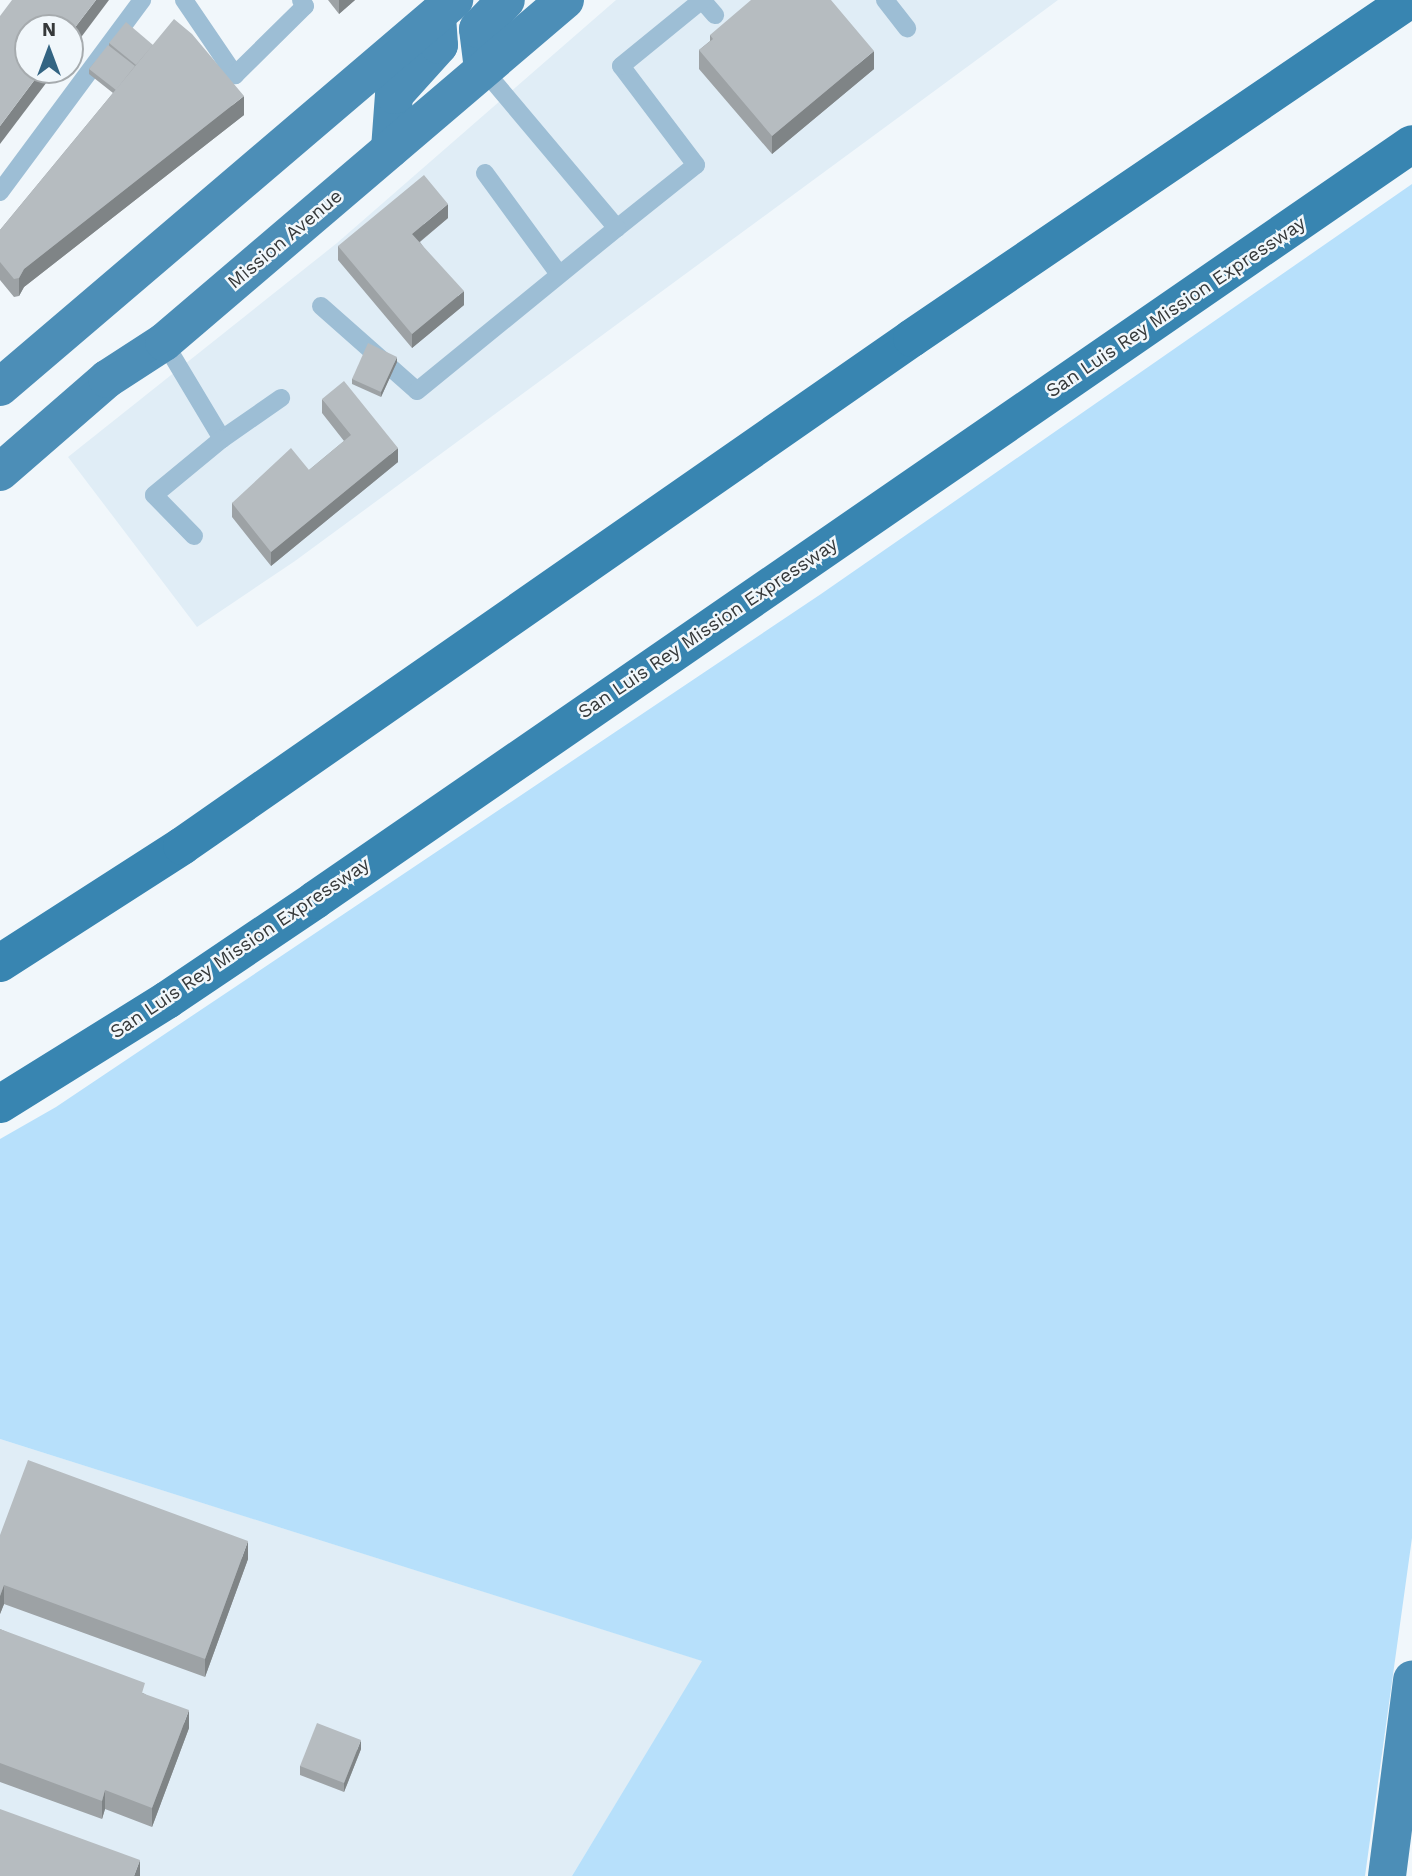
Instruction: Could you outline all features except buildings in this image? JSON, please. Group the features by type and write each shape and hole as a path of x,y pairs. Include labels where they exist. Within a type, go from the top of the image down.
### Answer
{"highway":[{"path":"0,964 182,846 912,338 1409,0"},
{"name":"San Luis Rey Mission Expressway","path":"0,1104 235,954 1412,145"}],"main road":[{"path":"483,69 478,29 506,0"},
{"name":"Mission Avenue","path":"0,472 107,379 164,342 565,0"},
{"path":"390,149 394,95 439,45 439,5"},
{"path":"0,387 439,5"},
{"path":"1387,1876 1412,1680"}],"lane":[{"path":"0,192 142,0"},
{"path":"184,0 235,75 305,6 300,0"},
{"path":"321,306 417,391 696,165 621,66 702,0 715,15"},
{"path":"885,0 907,28"},
{"path":"483,69 617,228"},
{"path":"485,173 559,274"},
{"path":"164,342 222,439"},
{"path":"194,536 154,495 222,439 281,398"}],"shaded area":[{"path":"616,0 1058,0 295,561 197,627 68,457 337,243"},
{"path":"1412,184 1412,1538 1365,1876 572,1876 702,1661 0,1439 0,1139 56,1107 821,594"},
{"path":"0,1439 703,1661 572,1876 0,1876"}]}
